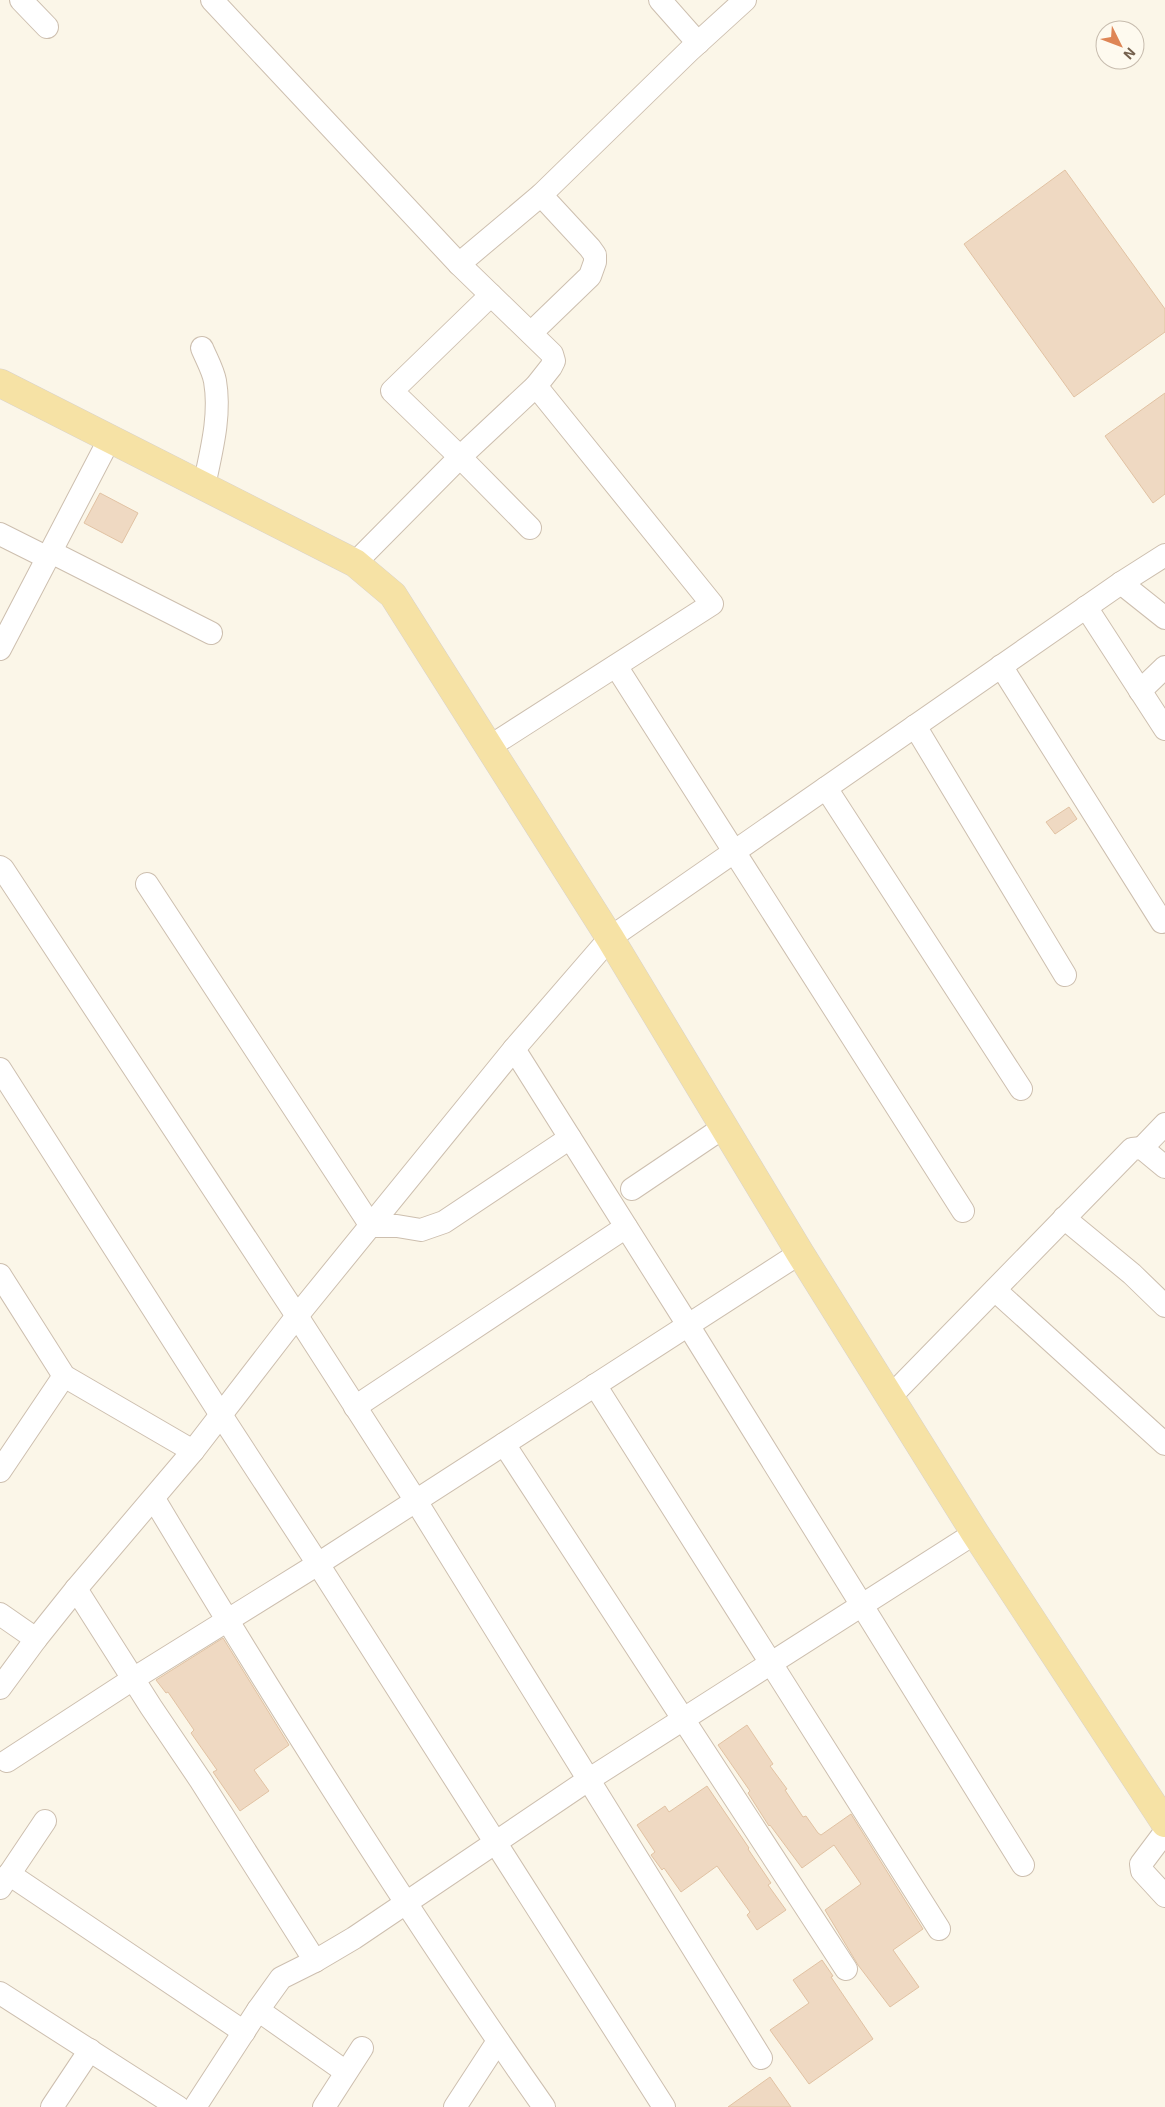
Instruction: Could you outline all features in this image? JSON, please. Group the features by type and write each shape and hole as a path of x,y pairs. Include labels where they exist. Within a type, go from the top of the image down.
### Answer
{"main road":[{"path":"0,383 355,563 393,595 610,938 800,1253 975,1533 1165,1823"}],"street":[{"path":"21,0 47,27"},
{"path":"212,0 459,264 552,354 554,361 536,386 460,457 355,563"},
{"path":"660,0 698,43"},
{"path":"459,264 541,195 745,0"},
{"path":"531,334 590,276 595,262 595,255 590,248 541,195"},
{"path":"491,295 392,391 530,528"},
{"path":"202,348 215,380 216,414 213,443 204,486"},
{"path":"489,747 712,604 536,386"},
{"path":"0,649 110,438"},
{"path":"0,534 49,555 211,633"},
{"path":"0,1688 76,1589 193,1452 297,1316 514,1049 610,938 1086,607 1165,555"},
{"path":"1121,583 1165,618"},
{"path":"1086,607 1165,730"},
{"path":"616,666 963,1211"},
{"path":"1001,666 1162,922"},
{"path":"1140,691 1165,667"},
{"path":"915,726 1065,975"},
{"path":"826,788 1021,1088"},
{"path":"0,867 297,1316 416,1501 762,2058"},
{"path":"147,884 371,1226"},
{"path":"514,1049 688,1325 1023,1865"},
{"path":"0,1069 664,2107"},
{"path":"1142,1148 1165,1124"},
{"path":"632,1189 724,1127"},
{"path":"371,1226 397,1226 421,1230 444,1222 570,1138"},
{"path":"890,1396 1128,1152 1136,1147 1142,1148 1165,1167"},
{"path":"1064,1218 1132,1274 1165,1306"},
{"path":"355,1406 626,1227"},
{"path":"7,1762 133,1679 318,1564 800,1253"},
{"path":"0,1275 64,1376 193,1452"},
{"path":"995,1290 1165,1444"},
{"path":"0,1471 64,1376"},
{"path":"595,1385 939,1929"},
{"path":"504,1444 846,1969"},
{"path":"154,1499 227,1621 405,1902 544,2107"},
{"path":"195,2107 281,1978 354,1938 588,1780 975,1533"},
{"path":"76,1589 315,1961"},
{"path":"0,1614 36,1639"},
{"path":"45,1820 5,1881 244,2032"},
{"path":"1165,1832 1141,1864 1142,1871 1165,1896"},
{"path":"0,1993 178,2107"},
{"path":"258,2010 346,2072"},
{"path":"455,2107 498,2041"},
{"path":"324,2107 362,2048"},
{"path":"52,2107 90,2050"}],"building":[{"path":"1065,170 1165,309 1165,332 1074,397 964,244"},
{"path":"1165,393 1165,494 1153,503 1105,436"},
{"path":"100,493 138,513 122,543 84,523"},
{"path":"1069,807 1077,819 1055,834 1046,822"},
{"path":"223,1638 289,1745 254,1770 269,1791 240,1811 213,1772 217,1770 191,1733 194,1730 168,1692 166,1693 156,1680"},
{"path":"747,1725 773,1764 770,1766 787,1789 785,1790 803,1817 806,1816 818,1833 821,1835 851,1814 923,1929 893,1950 919,1987 890,2007 858,1965 825,1910 861,1884 834,1845 802,1868 769,1826 748,1793 750,1791 718,1745"},
{"path":"707,1786 749,1848 771,1883 768,1885 786,1910 757,1930 747,1915 750,1912 717,1866 681,1892 664,1868 662,1870 651,1855 655,1852 637,1825 665,1806 669,1812"},
{"path":"822,1960 833,1976 831,1977 873,2039 809,2084 770,2030 809,2003 793,1980"},
{"path":"770,2077 791,2107 728,2107"}]}
